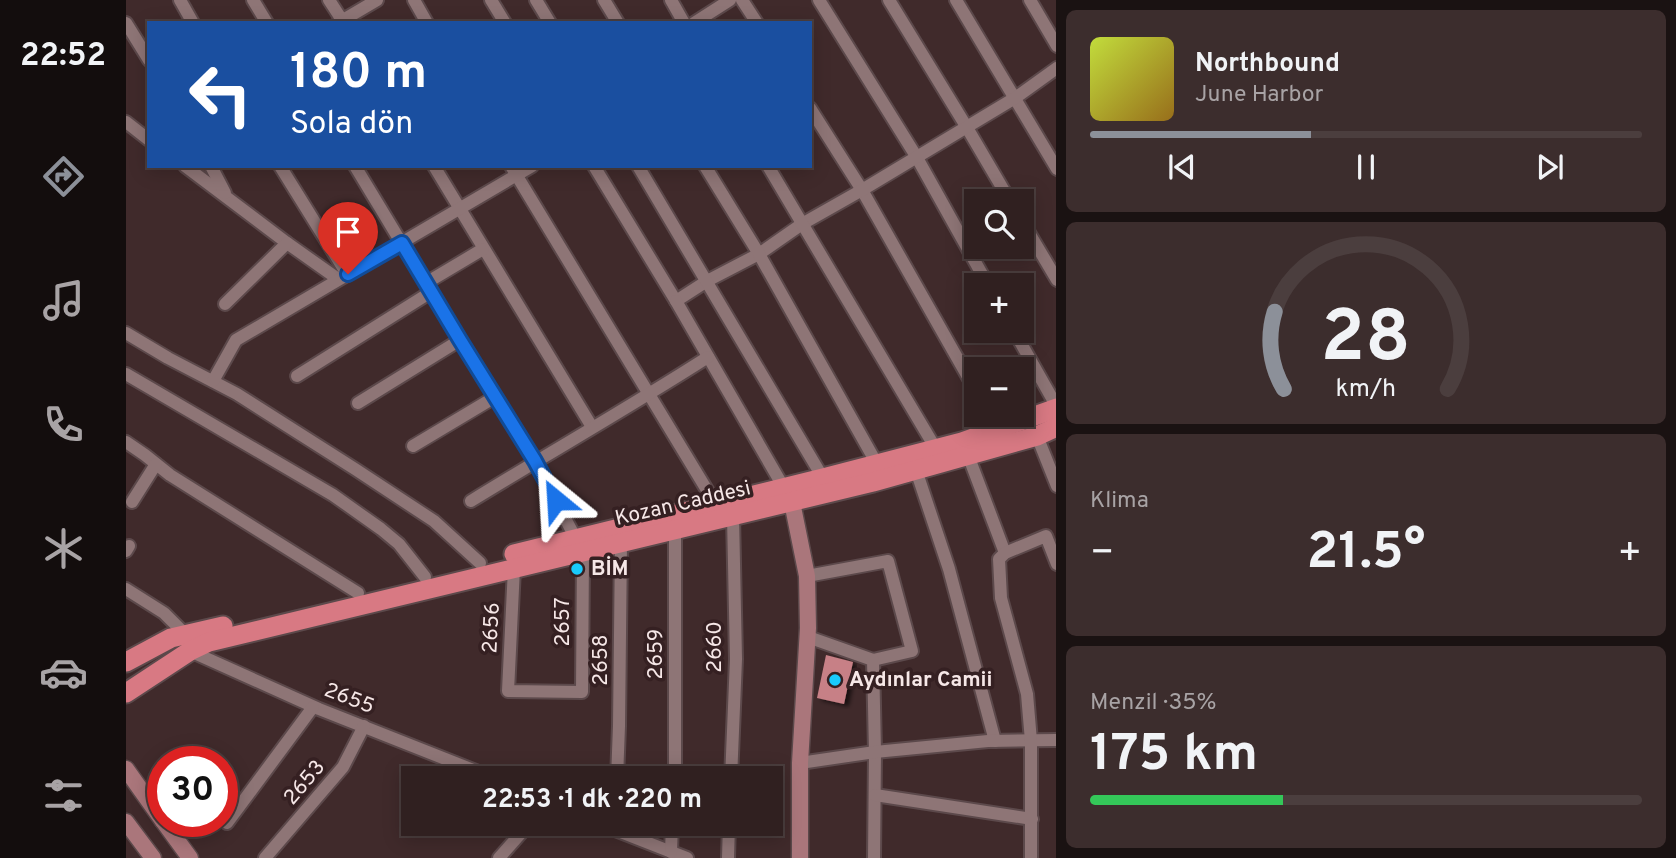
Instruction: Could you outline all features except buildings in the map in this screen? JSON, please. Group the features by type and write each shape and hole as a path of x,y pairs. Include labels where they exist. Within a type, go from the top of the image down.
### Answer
{"highway":[{"name":"Kozan Caddesi","path":"1034,412 1056,407"},
{"name":"Kozan Caddesi","path":"126,693 188,643 358,593 480,563 579,546 621,542 733,516 823,478 962,442 986,427"},
{"name":"Kozan Caddesi","path":"126,662 171,638 188,643 209,642 514,568 716,505 873,482 1037,436 1056,427"}],"main road":[{"path":"788,495 807,576 808,637 800,763 800,858"},
{"path":"126,769 147,799"},
{"path":"126,822 153,858"},
{"path":"175,837 190,858"}],"street":[{"path":"180,0 192,21"},
{"path":"253,0 266,21"},
{"path":"329,0 343,21 377,0"},
{"path":"414,0 427,21"},
{"path":"491,0 504,21"},
{"path":"536,0 549,21"},
{"path":"604,0 617,21"},
{"path":"671,0 683,21"},
{"path":"697,21 730,0"},
{"path":"742,0 756,21"},
{"path":"819,0 916,156 981,273"},
{"path":"889,0 1003,189"},
{"path":"957,0 1056,169"},
{"path":"1030,0 1056,46"},
{"path":"126,23 147,57"},
{"path":"676,301 707,281 759,254 802,224 1015,97 1056,68"},
{"path":"812,111 862,190 964,370"},
{"path":"126,122 147,137"},
{"path":"188,168 287,243 343,276"},
{"path":"212,168 229,199"},
{"path":"281,168 343,276"},
{"path":"356,168 535,461 579,546"},
{"path":"435,168 592,427"},
{"path":"595,168 788,495"},
{"path":"639,168 823,478"},
{"path":"706,168 759,254 877,464"},
{"path":"769,168 936,449"},
{"path":"213,381 236,340 460,209 514,171 716,505"},
{"path":"1034,242 1056,280"},
{"path":"225,304 287,243"},
{"path":"297,376 483,249"},
{"path":"126,333 237,394 434,522 480,563"},
{"path":"358,403 460,340"},
{"path":"1021,343 1056,407"},
{"path":"471,501 708,357"},
{"path":"126,374 333,495 399,544 425,577"},
{"path":"413,446 495,397"},
{"path":"1037,436 1056,486"},
{"path":"126,442 180,482 358,593"},
{"path":"968,455 1005,553"},
{"path":"132,502 156,464"},
{"path":"916,470 949,569 995,741"},
{"name":"2660","path":"732,766 736,659 733,516"},
{"name":"2659","path":"674,766 675,529"},
{"path":"1031,858 1031,741 1027,694 1001,598 999,559 1005,553 1046,536 1056,565"},
{"name":"2658","path":"617,766 621,542"},
{"name":"2657","path":"508,691 582,692 579,546"},
{"path":"807,576 888,561 912,651 873,660 808,637"},
{"name":"2656","path":"508,691 514,568"},
{"name":"2655","path":"126,589 164,613 188,643 313,707 465,766"},
{"path":"873,660 874,858"},
{"path":"238,808 313,707"},
{"name":"2653","path":"265,858 343,767 364,726"},
{"path":"800,763 875,752 995,741 1056,740"},
{"path":"875,795 1032,819"},
{"path":"499,858 518,836"},
{"path":"635,836 687,858"},
{"path":"671,852 672,836"},
{"path":"728,858 729,836"}],"place":[{"name":"BİM","path":"577,569"},
{"name":"Aydınlar Camii","path":"835,680"}],"route":[{"path":"348,274 402,243 556,500"}]}
